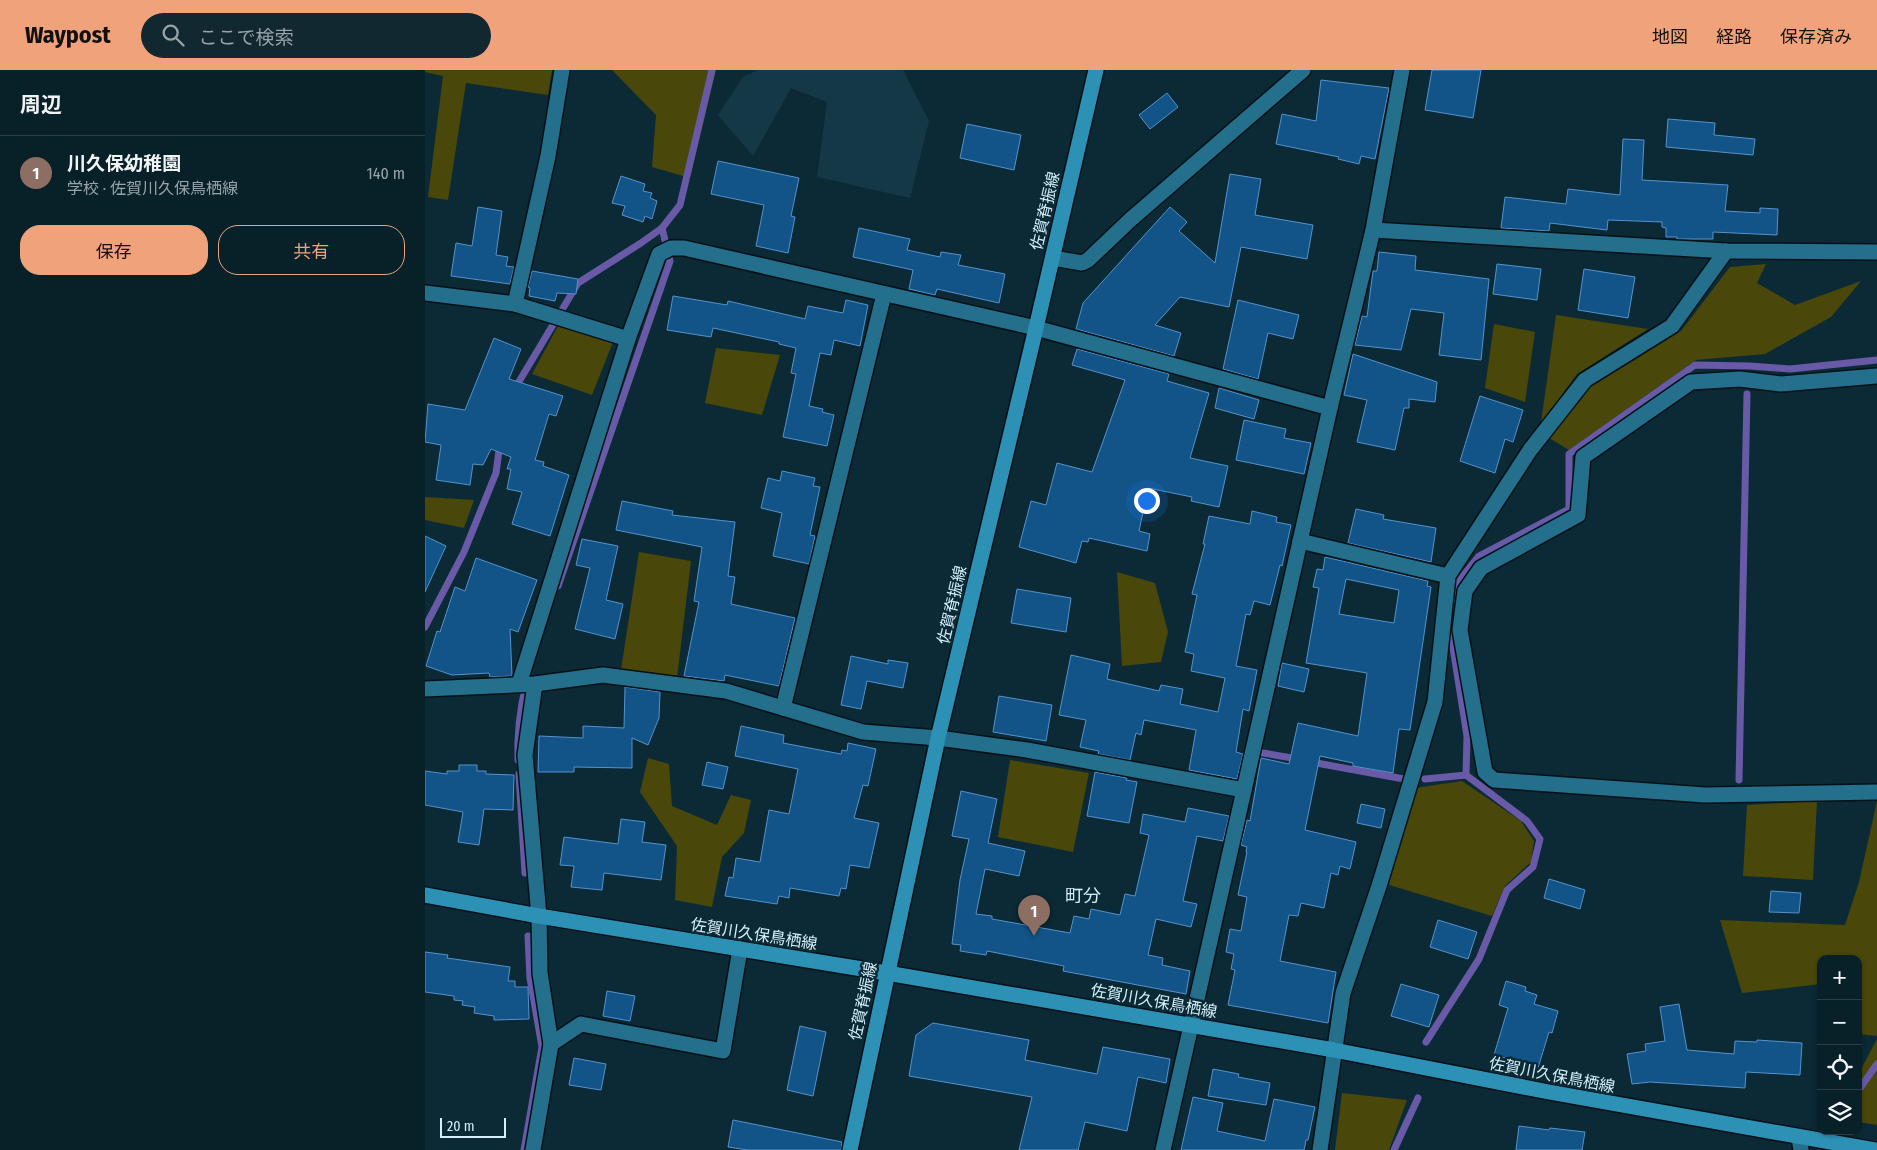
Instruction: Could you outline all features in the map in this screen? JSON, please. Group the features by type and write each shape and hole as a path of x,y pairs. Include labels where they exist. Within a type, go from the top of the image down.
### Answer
{"main road":[{"name":"佐賀脊振線","path":"850,1150 938,738 1096,70"},
{"name":"佐賀川久保鳥栖線","path":"425,895 539,916 887,973 1334,1050 1800,1143 1875,1150"}],"street":[{"path":"515,304 548,156 562,70"},
{"path":"1053,258 1082,263 1088,260 1129,220 1303,70"},
{"path":"1163,1150 1330,408 1373,230 1402,70"},
{"path":"1373,230 1726,250 1877,252"},
{"path":"519,684 628,339 665,251 684,248 1036,328 1330,408"},
{"path":"1320,1150 1343,993 1379,886 1435,702 1448,576 1530,450 1585,380 1672,326 1726,250"},
{"path":"425,292 515,304 628,339"},
{"path":"783,708 884,294"},
{"path":"1877,376 1781,384 1740,379 1691,382 1583,457 1578,515 1481,568 1465,591 1460,630 1485,772 1494,780 1705,795 1877,792"},
{"path":"1300,541 1448,576"},
{"path":"425,688 535,684 603,674 726,692 863,732 938,738 1027,750 1244,790"},
{"path":"533,1150 551,1044 540,973 539,916 525,755 535,684"},
{"path":"551,1044 581,1024 723,1051 741,949"}],"shaded area":[{"path":"425,70 552,70 548,95 466,83 448,200 428,197 443,76 425,72"},
{"path":"612,70 716,70 690,178 652,167 656,115"},
{"path":"758,70 903,70 929,121 910,198 817,177 827,102 791,88 753,156 718,115 743,77"},
{"path":"1766,264 1757,283 1795,305 1861,281 1831,317 1765,354 1696,360 1569,450 1549,438 1586,385 1681,331 1730,267"},
{"path":"1556,315 1648,329 1577,374 1541,423"},
{"path":"1494,324 1535,332 1525,402 1485,388"},
{"path":"558,326 613,342 592,395 532,374"},
{"path":"716,348 780,355 762,415 705,403"},
{"path":"425,497 474,500 464,528 425,520"},
{"path":"639,552 691,561 677,678 621,670"},
{"path":"1117,572 1155,583 1168,632 1161,662 1122,666"},
{"path":"648,758 669,764 672,806 717,825 731,795 751,800 744,833 722,857 712,907 675,900 677,846 640,792"},
{"path":"1010,760 1089,773 1073,852 998,837"},
{"path":"1462,781 1521,821 1534,841 1531,862 1505,886 1492,916 1386,884 1415,788"},
{"path":"1817,801 1813,880 1743,876 1747,805"},
{"path":"1877,801 1877,1036 1862,1034 1862,955 1817,955 1817,984 1742,993 1720,920 1845,925 1859,882"},
{"path":"1877,1039 1877,1125 1862,1123 1862,1067"},
{"path":"1342,1093 1407,1100 1389,1150 1335,1150"}],"building":[{"path":"1432,70 1481,70 1473,118 1425,110"},
{"path":"1321,80 1389,88 1375,159 1361,156 1359,164 1338,159 1339,157 1276,144 1282,114 1316,121"},
{"path":"1167,93 1178,107 1150,129 1139,115"},
{"path":"1668,119 1715,123 1714,135 1755,139 1753,155 1666,147"},
{"path":"967,124 1021,135 1014,170 960,158"},
{"path":"1623,139 1644,140 1642,180 1728,185 1725,211 1760,213 1760,208 1778,209 1777,235 1713,232 1713,239 1677,239 1677,237 1666,237 1666,228 1662,227 1662,222 1608,220 1607,230 1550,223 1549,231 1501,228 1505,197 1566,204 1568,189 1620,195"},
{"path":"718,161 799,178 791,216 795,217 788,253 756,246 764,205 711,194"},
{"path":"1230,174 1261,179 1255,215 1313,225 1307,259 1241,247 1229,307 1180,297 1155,325 1181,333 1174,356 1076,329 1083,303 1170,207 1187,222 1179,231 1215,263"},
{"path":"621,176 645,184 643,191 652,193 650,198 657,201 652,219 645,216 643,222 622,215 625,206 612,203"},
{"path":"478,207 502,211 496,255 508,257 506,266 514,267 510,284 451,276 456,243 472,246"},
{"path":"859,228 910,239 907,250 940,257 941,252 961,255 958,265 1005,274 999,303 937,289 935,295 909,289 913,270 853,257"},
{"path":"1379,252 1416,256 1415,270 1489,279 1481,360 1439,355 1444,313 1411,309 1401,350 1355,345 1362,316 1367,317 1373,271 1377,271"},
{"path":"1497,264 1541,269 1537,300 1493,294"},
{"path":"1584,269 1635,277 1628,318 1578,310"},
{"path":"532,271 578,279 576,294 557,293 555,301 529,296 530,288 528,287"},
{"path":"673,296 727,305 728,301 805,319 808,306 843,313 846,300 868,305 860,346 834,340 831,355 820,353 809,406 823,409 822,412 834,415 827,446 783,437 796,374 791,373 796,348 779,344 779,342 713,328 711,337 667,330"},
{"path":"1238,300 1299,315 1293,339 1268,333 1258,379 1223,369"},
{"path":"494,338 521,349 509,379 563,396 556,416 549,414 535,460 544,462 543,466 569,475 550,536 512,524 522,492 507,489 511,469 507,469 511,457 491,449 483,465 473,464 470,485 436,480 441,445 425,442 428,404 465,410"},
{"path":"1077,349 1169,374 1167,381 1209,393 1190,458 1228,466 1219,507 1191,501 1192,497 1148,488 1139,531 1150,534 1147,551 1089,538 1088,542 1082,541 1076,563 1019,547 1031,501 1046,505 1057,463 1092,472 1125,380 1072,365"},
{"path":"1353,354 1437,382 1435,402 1409,399 1409,408 1404,408 1395,450 1357,442 1367,400 1344,395"},
{"path":"1219,388 1259,400 1254,419 1215,408"},
{"path":"1480,396 1523,410 1513,442 1505,439 1495,473 1460,461"},
{"path":"1244,420 1286,429 1284,438 1311,443 1304,474 1236,460"},
{"path":"782,471 815,478 813,486 820,487 810,535 815,536 809,564 773,556 782,513 761,508 768,478 780,481"},
{"path":"622,501 673,511 672,515 735,522 728,576 735,577 731,604 795,618 779,686 725,675 724,681 684,676 699,602 694,601 702,547 616,530"},
{"path":"1356,509 1384,515 1383,519 1436,528 1431,562 1348,543"},
{"path":"1252,511 1277,517 1276,522 1291,525 1282,566 1280,565 1270,605 1254,601 1250,615 1246,614 1236,666 1257,670 1249,711 1243,709 1236,752 1243,754 1237,779 1189,770 1196,730 1144,720 1141,735 1136,733 1130,760 1098,754 1099,751 1080,747 1086,720 1059,715 1071,655 1110,664 1107,679 1159,691 1161,685 1183,689 1180,704 1218,712 1225,678 1191,671 1194,654 1185,652 1197,595 1192,594 1205,544 1203,544 1209,516 1250,524"},
{"path":"425,536 446,546 425,592"},
{"path":"582,539 618,546 606,600 623,604 615,639 575,629 590,568 576,565"},
{"path":"1325,557 1428,581 1427,586 1431,587 1410,730 1399,729 1393,773 1353,766 1353,763 1320,756 1305,830 1356,842 1350,869 1340,866 1338,875 1331,873 1324,908 1301,903 1298,916 1289,915 1280,961 1336,972 1328,1023 1228,1005 1235,970 1231,969 1234,954 1226,952 1230,929 1241,931 1247,897 1238,895 1247,847 1241,845 1247,820 1250,821 1261,758 1289,764 1298,723 1358,736 1367,673 1306,663 1319,588 1313,587 1317,569 1323,570","holes":["1346,579 1399,590 1394,623 1339,614"]},
{"path":"476,558 537,580 518,632 510,629 512,676 490,677 489,673 452,675 426,666 437,631 440,632 455,587 465,591"},
{"path":"1017,589 1071,598 1066,632 1011,623"},
{"path":"851,656 888,664 888,660 908,663 903,688 867,681 861,709 841,705"},
{"path":"1282,663 1309,669 1304,692 1278,686"},
{"path":"625,687 660,692 659,718 648,745 632,738 632,768 574,767 574,772 538,772 539,736 583,738 583,726 624,728"},
{"path":"999,696 1052,705 1046,741 993,732"},
{"path":"741,726 784,735 783,743 841,754 842,750 847,751 848,743 876,749 868,786 863,785 854,818 879,823 869,868 850,865 846,889 841,888 839,896 790,888 789,898 779,896 777,904 725,896 729,877 733,878 736,858 760,862 769,810 789,814 798,769 735,756"},
{"path":"707,762 728,767 723,789 702,785"},
{"path":"459,765 477,765 477,771 486,771 486,774 514,775 513,810 484,809 479,845 458,842 463,812 425,805 425,771 447,774 447,771 459,771"},
{"path":"1095,772 1127,778 1126,780 1137,782 1129,823 1087,816"},
{"path":"961,791 997,799 988,843 1025,851 1019,876 985,869 976,914 992,916 992,919 1070,933 1074,916 1089,919 1091,909 1120,915 1125,894 1135,896 1149,835 1140,833 1143,814 1185,822 1188,808 1229,816 1223,841 1197,836 1183,901 1197,904 1191,927 1156,919 1148,955 1163,958 1162,965 1190,971 1186,994 1063,971 1064,966 987,951 986,955 960,951 961,945 952,944 960,880 969,839 952,836"},
{"path":"1361,804 1385,809 1381,828 1357,823"},
{"path":"621,819 645,822 642,842 666,845 661,880 604,873 602,890 571,887 574,866 560,865 564,837 618,844"},
{"path":"1549,879 1585,890 1580,909 1544,898"},
{"path":"1771,891 1801,893 1799,913 1769,912"},
{"path":"1438,920 1477,932 1468,959 1430,947"},
{"path":"425,952 448,955 447,958 510,967 508,981 515,981 515,987 528,987 529,1019 494,1020 494,1016 474,1013 475,1007 462,1005 463,1001 454,1000 454,996 425,992"},
{"path":"1506,981 1526,987 1525,991 1537,995 1534,1004 1558,1011 1552,1033 1549,1032 1538,1068 1494,1055 1508,1008 1499,1005"},
{"path":"1401,984 1439,995 1429,1027 1391,1016"},
{"path":"607,991 635,996 630,1021 603,1016"},
{"path":"1679,1004 1687,1050 1734,1054 1735,1041 1757,1042 1757,1040 1802,1043 1800,1075 1746,1072 1745,1088 1650,1082 1632,1084 1627,1054 1646,1051 1645,1044 1665,1041 1660,1007"},
{"path":"933,1023 1029,1040 1025,1060 1097,1074 1103,1047 1170,1059 1166,1083 1138,1077 1127,1131 1085,1122 1078,1150 1019,1150 1032,1097 909,1076 916,1035"},
{"path":"800,1026 826,1032 813,1096 787,1090"},
{"path":"574,1058 606,1064 601,1090 569,1085"},
{"path":"1213,1069 1239,1074 1238,1077 1270,1083 1266,1105 1208,1096"},
{"path":"1193,1097 1223,1103 1217,1131 1265,1141 1274,1099 1315,1107 1304,1150 1181,1150"},
{"path":"733,1120 842,1142 841,1150 748,1150 728,1147"},
{"path":"1519,1126 1585,1132 1582,1150 1516,1150"}],"waterway":[{"path":"514,390 578,283 662,228 680,205 712,70"},
{"path":"558,586 670,261 662,228"},
{"path":"1426,1042 1479,959 1507,890 1533,867 1540,839 1527,821 1466,775 1467,736 1451,635 1458,582 1479,556 1569,509 1569,454 1695,365 1790,369 1877,360"},
{"path":"1739,780 1747,394"},
{"path":"425,627 464,552 496,473 500,443"},
{"path":"518,760 519,722 526,684"},
{"path":"1263,753 1298,759"},
{"path":"1311,762 1404,779"},
{"path":"519,774 525,873"},
{"path":"1425,779 1466,775"},
{"path":"524,1150 542,1047 530,978 528,936"},
{"path":"1859,1090 1877,1064"},
{"path":"1394,1150 1418,1098"}],"place":[{"name":"川久保幼稚園","path":"1034,936"}],"district":[{"name":"町分","path":"1083,896"}]}
